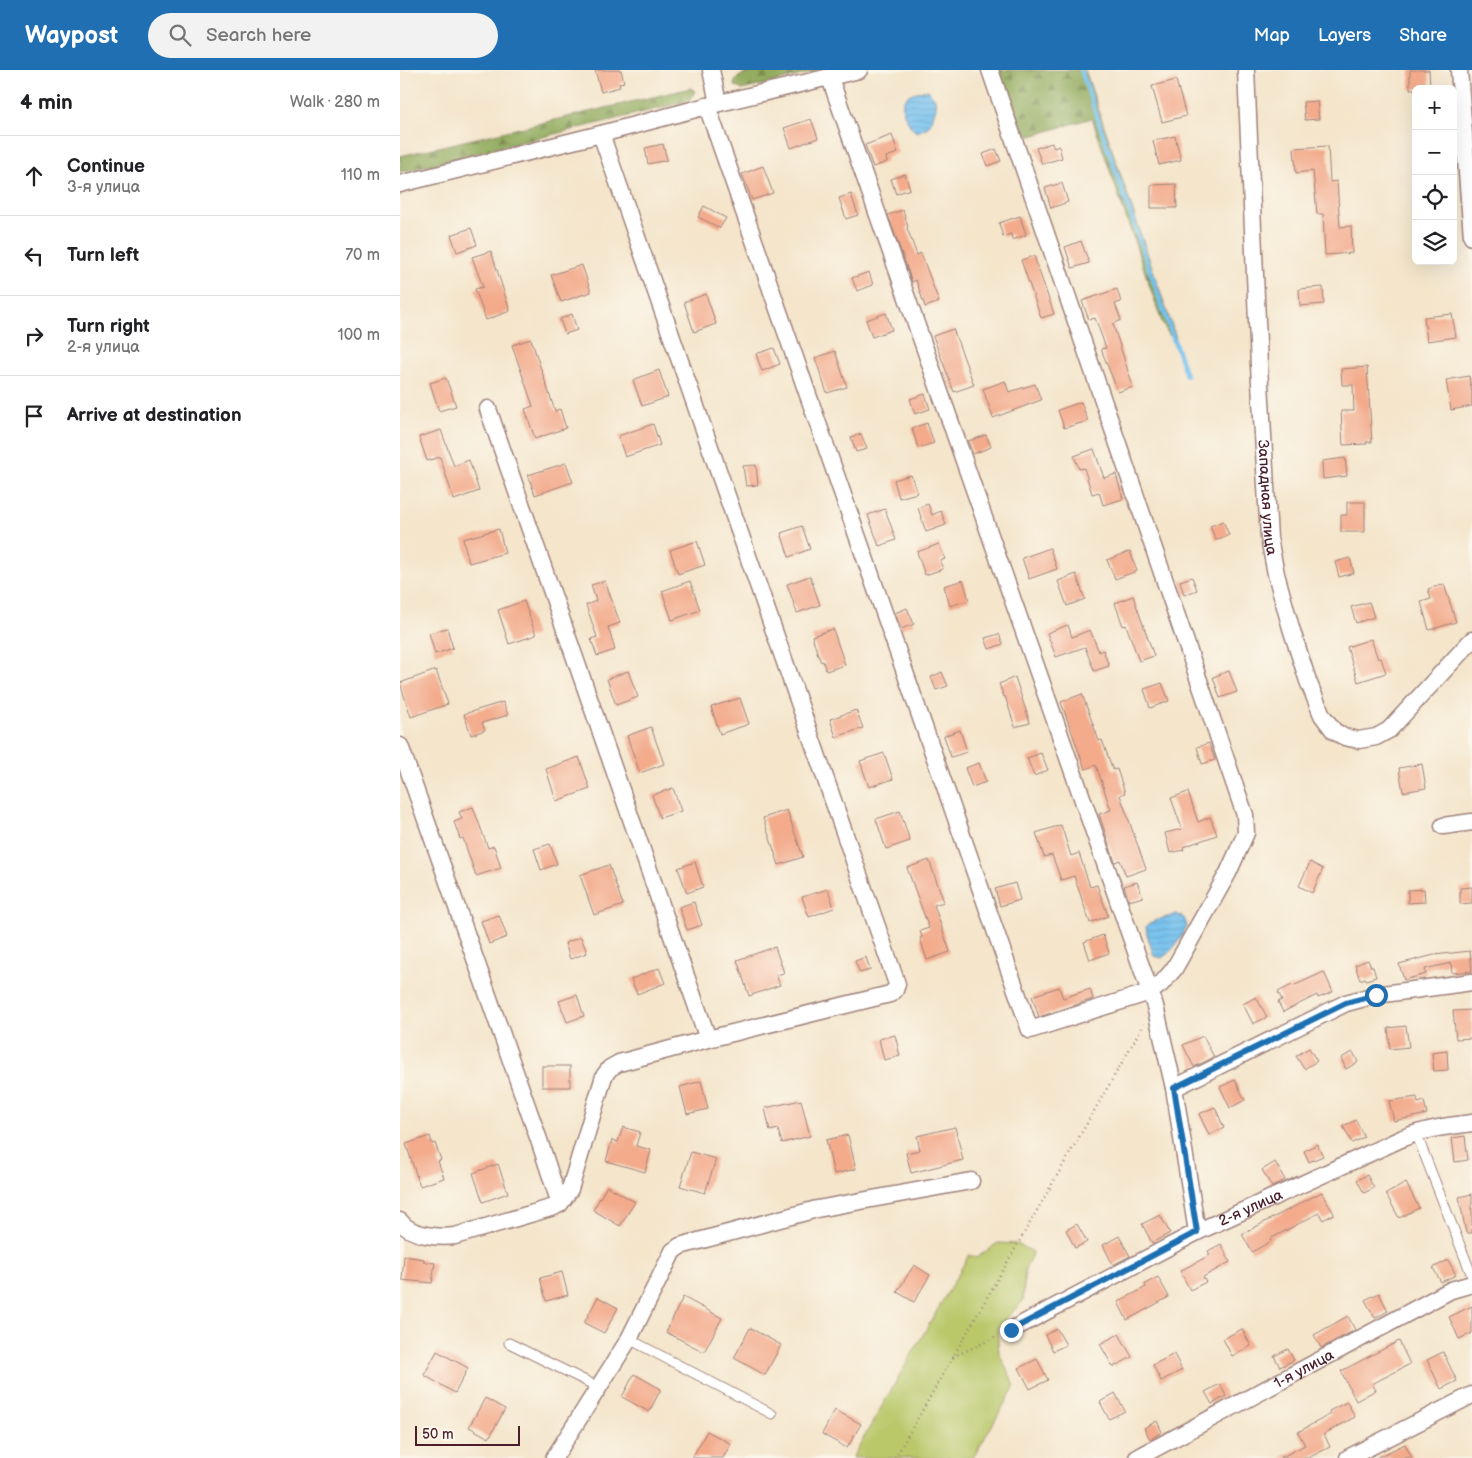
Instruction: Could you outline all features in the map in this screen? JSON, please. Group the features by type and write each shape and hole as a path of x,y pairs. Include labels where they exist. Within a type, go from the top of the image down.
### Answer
{"street":[{"path":"710,70 712,105 1030,1030 1152,999 1160,984 1174,969 1228,873 1246,833 1245,815 990,70"},
{"path":"400,184 859,70"},
{"name":"Западная улица","path":"1246,70 1269,538 1276,574 1291,628 1308,682 1322,716 1344,738 1359,740 1376,737 1390,730 1472,640"},
{"path":"1459,70 1472,237"},
{"path":"830,78 1152,999 1174,1088 1197,1232"},
{"path":"400,1221 409,1229 444,1238 560,1204 570,1189 604,1076 610,1068 619,1063 708,1039 890,994 895,990 897,984 601,134"},
{"path":"488,409 708,1039"},
{"path":"400,746 560,1204"},
{"path":"1443,826 1472,822"},
{"path":"1174,1088 1346,1003 1376,995 1472,982"},
{"name":"2-я улица","path":"1011,1330 1197,1232 1416,1133 1439,1127 1472,1123"},
{"path":"554,1458 629,1339 673,1251 680,1246 817,1209 971,1181"},
{"name":"1-я улица","path":"1137,1458 1451,1290 1472,1284"},
{"path":"1348,1458 1472,1395"}],"lane":[{"path":"1416,1133 1472,1276"},
{"path":"629,1339 772,1414"},
{"path":"509,1343 598,1387"}],"path":[{"path":"895,1458 1152,999"},
{"path":"953,1357 1011,1330"}],"green space":[{"path":"761,70 822,70 742,90 734,85 735,81 741,76"},
{"path":"997,70 1085,70 1176,338 1174,339 1169,335 1162,322 1092,118 1031,136 1023,133 1017,128"},
{"path":"691,88 695,91 689,101 400,172 400,156"},
{"path":"998,1243 1017,1244 1033,1252 1025,1269 1023,1301 997,1328 999,1353 1015,1386 973,1458 852,1458 969,1255 976,1258"}],"water":[{"path":"928,90 935,99 936,108 928,127 917,132 907,120 903,102 909,95"},
{"path":"1176,914 1184,918 1187,926 1185,930 1177,944 1166,955 1162,958 1154,956 1146,926 1153,921"}],"building":[{"path":"595,70 621,70 624,82 619,83 620,87 601,92"},
{"path":"1410,70 1429,70 1430,85 1412,85 1412,89 1410,89"},
{"path":"1176,80 1186,116 1162,122 1152,86"},
{"path":"1317,101 1319,119 1305,120 1303,102"},
{"path":"811,119 818,138 791,148 784,128"},
{"path":"892,135 898,153 886,157 887,162 873,167 865,145"},
{"path":"1175,136 1181,160 1159,165 1153,141"},
{"path":"1052,143 1054,148 1059,146 1062,158 1042,164 1036,148"},
{"path":"663,144 667,160 648,164 645,148"},
{"path":"1328,146 1330,182 1337,181 1340,227 1351,226 1352,253 1325,255 1323,214 1317,214 1313,171 1296,173 1294,148"},
{"path":"996,149 1001,161 987,166 983,154"},
{"path":"763,166 773,193 752,200 742,174"},
{"path":"905,174 910,189 896,194 891,179"},
{"path":"1062,183 1068,202 1051,208 1045,188"},
{"path":"1176,184 1177,208 1151,208 1151,185"},
{"path":"851,194 858,215 846,219 839,198"},
{"path":"704,206 726,218 720,228 698,217"},
{"path":"903,210 907,228 917,255 921,253 939,302 925,307 916,280 912,282 888,215"},
{"path":"1020,216 1026,235 1012,240 1011,234 1003,237 999,223"},
{"path":"471,228 477,245 457,252 451,235"},
{"path":"1081,241 1089,263 1072,268 1065,247"},
{"path":"491,251 510,311 486,320 475,289 483,287 472,257"},
{"path":"1034,256 1054,314 1041,318 1021,260"},
{"path":"582,265 591,292 561,302 551,275"},
{"path":"869,272 873,285 857,291 852,278"},
{"path":"1323,287 1324,304 1300,306 1299,289"},
{"path":"1117,289 1121,302 1115,304 1121,320 1113,324 1133,387 1118,392 1101,349 1106,348 1095,318 1089,320 1082,301"},
{"path":"706,294 716,324 694,332 684,302"},
{"path":"886,313 892,330 872,337 866,320"},
{"path":"572,314 577,330 565,334 560,319"},
{"path":"1452,314 1456,337 1427,341 1424,317"},
{"path":"953,329 974,385 954,392 933,336"},
{"path":"531,339 555,411 560,409 566,428 535,439 525,409 533,406 512,345"},
{"path":"774,348 780,364 762,371 756,354"},
{"path":"835,351 847,387 827,393 815,358"},
{"path":"1367,367 1372,442 1343,445 1341,411 1354,411 1353,385 1342,385 1341,369"},
{"path":"659,370 668,397 642,406 633,380"},
{"path":"1469,376 1472,406 1451,410 1446,380"},
{"path":"446,378 456,406 439,411 430,383"},
{"path":"1005,381 1009,392 1035,384 1041,400 993,418 983,389"},
{"path":"925,394 930,409 915,414 910,399"},
{"path":"1081,402 1088,421 1064,428 1058,410"},
{"path":"927,423 934,443 918,448 912,428"},
{"path":"653,424 660,445 625,457 618,436"},
{"path":"441,430 454,466 469,460 479,491 454,500 440,457 427,461 419,437"},
{"path":"861,434 867,449 856,452 851,437"},
{"path":"986,435 991,447 973,454 968,441"},
{"path":"1094,449 1104,478 1116,474 1123,499 1103,505 1099,492 1092,494 1084,468 1079,469 1074,456"},
{"path":"1345,458 1347,476 1323,479 1322,461"},
{"path":"566,463 573,482 535,495 528,475"},
{"path":"756,465 758,485 746,486 743,466"},
{"path":"911,475 917,493 899,498 894,480"},
{"path":"1347,502 1365,502 1365,532 1341,532 1341,515 1347,515"},
{"path":"928,504 932,515 941,511 946,525 926,532 918,508"},
{"path":"885,509 896,540 879,546 868,515"},
{"path":"1223,521 1229,535 1216,540 1210,526"},
{"path":"802,526 810,549 789,557 781,533"},
{"path":"499,529 505,553 469,563 463,539"},
{"path":"697,541 705,565 678,574 670,550"},
{"path":"939,544 945,559 940,561 943,569 925,575 917,552"},
{"path":"1050,548 1057,569 1029,579 1022,558"},
{"path":"1130,551 1137,571 1115,579 1107,560"},
{"path":"1350,558 1354,573 1339,577 1335,562"},
{"path":"1076,574 1085,599 1067,606 1058,581"},
{"path":"810,576 820,605 797,613 787,584"},
{"path":"1192,577 1197,590 1184,595 1180,581"},
{"path":"963,580 969,600 950,606 944,586"},
{"path":"605,581 620,623 608,627 615,650 597,656 591,639 597,637 586,605 596,601 591,585"},
{"path":"690,581 700,610 672,620 662,591"},
{"path":"1444,584 1456,622 1429,630 1421,602 1431,599 1428,589"},
{"path":"1133,596 1154,656 1139,661 1126,625 1123,626 1115,603"},
{"path":"524,601 536,635 509,644 498,610"},
{"path":"1369,602 1374,617 1356,623 1351,607"},
{"path":"907,608 914,624 901,629 895,613"},
{"path":"1068,625 1072,637 1090,630 1099,652 1103,650 1109,666 1094,671 1085,647 1056,657 1047,633"},
{"path":"447,628 453,648 435,654 429,633"},
{"path":"833,629 845,665 826,671 812,636"},
{"path":"999,634 1003,644 989,649 985,638"},
{"path":"1371,639 1378,659 1381,658 1386,673 1358,682 1347,647"},
{"path":"436,670 448,704 411,717 400,683"},
{"path":"628,671 638,697 616,705 607,679"},
{"path":"1229,671 1237,692 1220,698 1213,677"},
{"path":"942,672 948,686 936,690 931,677"},
{"path":"1015,677 1030,723 1015,727 999,684"},
{"path":"1162,683 1169,701 1150,708 1144,689"},
{"path":"1082,694 1099,741 1102,740 1113,770 1117,769 1125,793 1120,795 1146,869 1126,876 1120,860 1115,862 1099,814 1111,810 1096,765 1085,769 1061,702"},
{"path":"740,698 749,724 720,734 711,707"},
{"path":"503,702 508,715 482,723 485,730 471,735 464,714"},
{"path":"856,710 863,728 836,737 830,719"},
{"path":"651,727 664,764 640,773 627,736"},
{"path":"960,730 967,752 951,757 944,736"},
{"path":"1209,743 1215,760 1202,764 1197,747"},
{"path":"884,753 893,779 869,787 860,761"},
{"path":"1041,753 1048,770 1034,776 1027,758"},
{"path":"579,757 590,789 556,801 546,769"},
{"path":"979,763 986,782 972,787 965,768"},
{"path":"1422,764 1426,788 1403,792 1399,768"},
{"path":"673,788 681,811 660,818 652,795"},
{"path":"1188,792 1198,822 1210,817 1217,835 1183,847 1184,850 1170,853 1165,833 1182,829 1171,798"},
{"path":"473,807 488,848 494,846 501,868 476,876 463,838 460,839 454,822 462,819 459,812"},
{"path":"787,810 803,857 779,865 763,818"},
{"path":"900,811 910,841 886,849 876,819"},
{"path":"1061,825 1071,856 1079,853 1090,887 1097,885 1108,916 1090,923 1074,876 1061,880 1052,855 1044,857 1036,833"},
{"path":"550,844 557,864 541,870 534,849"},
{"path":"929,860 944,902 934,905 950,952 927,960 920,938 922,937 920,931 929,928 907,868"},
{"path":"695,862 703,887 687,893 678,868"},
{"path":"1310,862 1323,869 1312,893 1299,886"},
{"path":"609,865 623,905 594,915 580,875"},
{"path":"1137,882 1143,897 1129,901 1124,886"},
{"path":"1015,883 1020,900 1000,906 995,889"},
{"path":"1472,887 1472,903 1460,904 1460,888"},
{"path":"828,889 834,908 809,917 802,897"},
{"path":"1424,889 1425,902 1408,903 1408,890"},
{"path":"694,902 702,925 687,930 679,907"},
{"path":"499,915 507,937 489,944 481,921"},
{"path":"1103,935 1109,953 1090,960 1084,942"},
{"path":"581,937 587,953 570,959 565,943"},
{"path":"775,947 784,973 776,975 780,985 749,996 737,960"},
{"path":"1470,951 1472,971 1452,973 1451,963 1425,969 1426,974 1404,980 1399,964 1434,955"},
{"path":"866,957 870,970 860,973 855,961"},
{"path":"1368,960 1371,967 1373,967 1376,977 1360,980 1355,965"},
{"path":"659,968 665,983 637,994 631,979"},
{"path":"1324,972 1333,992 1318,998 1317,995 1283,1012 1278,1002 1282,1000 1278,992"},
{"path":"1059,987 1063,998 1090,989 1093,999 1039,1017 1032,996"},
{"path":"577,995 584,1016 567,1022 559,1001"},
{"path":"1256,997 1267,1017 1253,1024 1243,1004"},
{"path":"1472,1010 1472,1038 1456,1039 1453,1011"},
{"path":"1406,1026 1409,1047 1390,1049 1388,1028"},
{"path":"895,1035 900,1056 884,1060 879,1039"},
{"path":"1203,1036 1214,1057 1194,1067 1183,1045"},
{"path":"1309,1048 1317,1061 1304,1069 1296,1056"},
{"path":"1447,1051 1448,1070 1434,1071 1432,1053"},
{"path":"1353,1052 1358,1062 1346,1069 1341,1058"},
{"path":"542,1066 570,1066 570,1087 542,1087"},
{"path":"1235,1080 1245,1100 1230,1108 1220,1087"},
{"path":"701,1081 708,1109 687,1114 680,1087"},
{"path":"1417,1097 1418,1103 1424,1101 1427,1114 1394,1121 1389,1101"},
{"path":"801,1100 810,1136 782,1143 778,1129 770,1131 765,1108"},
{"path":"1215,1107 1224,1128 1209,1135 1199,1114"},
{"path":"1356,1120 1364,1137 1352,1143 1343,1126"},
{"path":"623,1127 640,1132 636,1146 651,1150 645,1172 606,1161 612,1140 618,1142"},
{"path":"955,1127 963,1160 911,1173 906,1153 920,1150 917,1136"},
{"path":"848,1135 856,1169 834,1174 826,1140"},
{"path":"430,1136 432,1144 435,1143 441,1160 438,1161 444,1178 420,1186 406,1144"},
{"path":"1465,1136 1468,1160 1455,1162 1452,1138"},
{"path":"1317,1144 1323,1156 1309,1162 1304,1151"},
{"path":"691,1152 716,1159 705,1193 680,1186"},
{"path":"1275,1162 1285,1180 1272,1187 1262,1170"},
{"path":"498,1164 508,1193 483,1202 473,1173"},
{"path":"1367,1175 1374,1188 1364,1193 1357,1180"},
{"path":"1406,1183 1419,1208 1399,1218 1386,1194"},
{"path":"607,1186 635,1202 620,1226 593,1210"},
{"path":"1322,1192 1334,1214 1323,1220 1319,1213 1270,1239 1271,1241 1252,1252 1242,1234"},
{"path":"1472,1194 1472,1233 1466,1233 1459,1197"},
{"path":"1160,1215 1170,1233 1152,1243 1142,1224"},
{"path":"1077,1224 1087,1242 1075,1248 1066,1230"},
{"path":"1119,1236 1130,1256 1113,1265 1103,1245"},
{"path":"1221,1244 1230,1262 1203,1277 1206,1282 1190,1290 1180,1271 1210,1255 1208,1251"},
{"path":"404,1256 435,1263 432,1283 402,1280"},
{"path":"1448,1260 1456,1275 1441,1282 1433,1268"},
{"path":"914,1265 930,1275 914,1302 897,1292"},
{"path":"562,1272 568,1295 546,1301 540,1278"},
{"path":"1158,1277 1169,1297 1127,1320 1118,1302 1146,1287 1145,1284"},
{"path":"1379,1293 1388,1311 1375,1318 1365,1300"},
{"path":"598,1297 618,1308 604,1333 584,1323"},
{"path":"683,1297 722,1318 704,1352 666,1332"},
{"path":"1472,1306 1472,1333 1459,1339 1449,1317"},
{"path":"1348,1316 1355,1330 1321,1348 1314,1335"},
{"path":"750,1328 781,1345 765,1375 734,1358"},
{"path":"1057,1329 1066,1345 1053,1351 1045,1335"},
{"path":"1242,1329 1251,1346 1232,1356 1223,1339"},
{"path":"1119,1334 1132,1357 1113,1367 1100,1344"},
{"path":"1399,1341 1410,1364 1372,1384 1376,1390 1356,1401 1341,1371"},
{"path":"1288,1349 1294,1360 1280,1367 1274,1356"},
{"path":"437,1351 468,1368 455,1393 424,1375"},
{"path":"1443,1352 1457,1381 1441,1389 1427,1360"},
{"path":"1174,1354 1182,1370 1161,1381 1153,1365"},
{"path":"1037,1359 1048,1380 1030,1389 1019,1368"},
{"path":"634,1374 661,1389 649,1412 622,1397"},
{"path":"1220,1384 1226,1396 1212,1404 1205,1392"},
{"path":"1115,1393 1125,1411 1109,1419 1100,1402"},
{"path":"485,1398 505,1409 489,1438 469,1427"},
{"path":"1347,1402 1355,1417 1324,1434 1330,1447 1308,1458 1280,1458 1305,1445 1298,1432 1331,1414 1329,1411"},
{"path":"835,1410 861,1424 847,1448 822,1434"},
{"path":"1157,1421 1162,1432 1150,1439 1144,1428"},
{"path":"707,1431 731,1444 723,1458 692,1458"},
{"path":"1405,1444 1412,1458 1376,1458"}],"waterway":[{"path":"1081,70 1186,375"}],"route":[{"path":"1011,1330 1197,1232 1174,1088 1346,1003 1376,995"}]}
